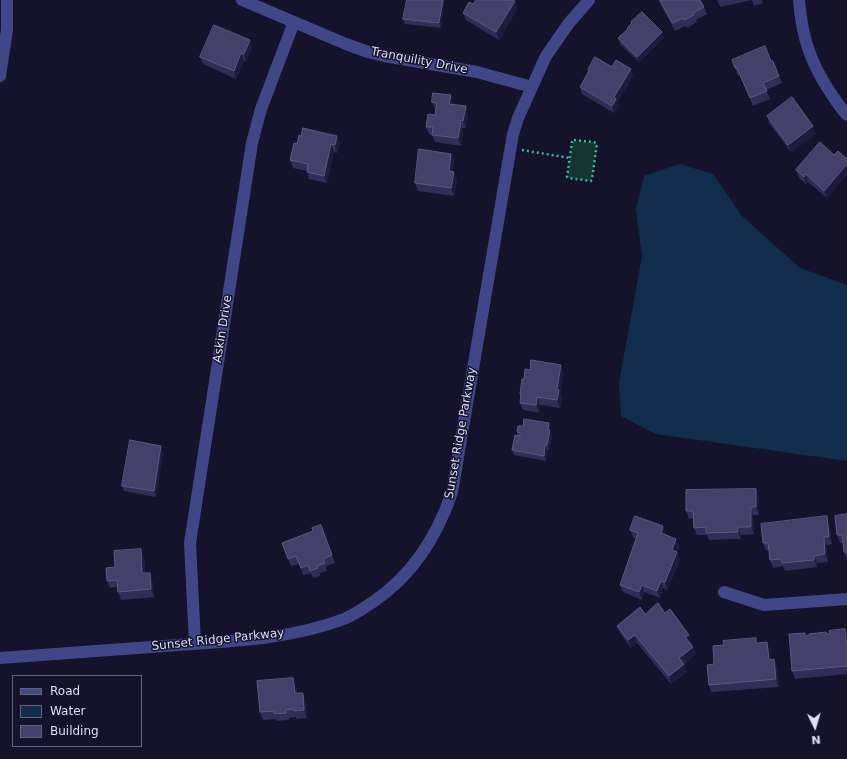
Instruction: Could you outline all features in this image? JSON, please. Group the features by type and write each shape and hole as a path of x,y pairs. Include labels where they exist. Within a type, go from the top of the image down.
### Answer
{"street":[{"path":"0,76 7,30 7,0"},
{"name":"Tranquility Drive","path":"242,0 346,44 378,55 477,72 532,87"},
{"name":"Sunset Ridge Parkway","path":"0,658 257,639 288,634 319,627 362,610 381,597 410,570 423,553 442,518 452,492 510,148 518,118 546,56 569,23 589,0"},
{"path":"799,0 801,20 808,51 821,79 847,115"},
{"name":"Askin Drive","path":"195,644 190,543 252,143 261,109 294,22"},
{"path":"724,592 764,605 847,599"}],"path":[{"path":"574,140 594,142 597,144 591,181 567,177 570,158 572,142 574,140"},
{"path":"510,148 570,158"}],"green space":[{"path":"574,140 594,142 597,144 591,181 567,177 572,142"}],"water":[{"path":"679,164 713,174 742,216 800,268 847,285 847,461 656,434 621,416 619,383 642,256 636,209 644,176"}],"building":[{"path":"407,0 443,0 439,23 403,19"},
{"path":"476,0 515,1 496,32 463,13 469,2 473,4"},
{"path":"660,0 700,0 704,7 693,13 694,15 673,23"},
{"path":"642,12 662,32 637,57 618,38 628,29 627,28 632,23 631,22"},
{"path":"214,25 250,40 244,54 241,53 234,71 200,57"},
{"path":"765,46 779,76 763,83 767,91 750,98 732,60"},
{"path":"595,57 612,67 616,60 631,69 614,97 616,99 612,106 580,87"},
{"path":"433,93 451,95 449,104 466,106 463,121 458,120 458,123 461,123 458,138 432,135 433,127 426,127 428,114 435,115 437,103 432,102"},
{"path":"792,97 813,126 788,145 767,116"},
{"path":"303,128 337,136 335,145 331,144 324,176 307,172 308,164 290,160 294,143 297,144 299,135 301,136"},
{"path":"820,142 834,155 838,151 847,159 847,164 824,191 806,174 804,177 796,170"},
{"path":"419,149 451,154 449,171 454,172 451,188 415,183"},
{"path":"531,360 561,365 557,389 559,390 557,400 537,397 536,405 520,403 522,379 524,379 525,369 530,370"},
{"path":"524,419 549,423 548,430 550,430 547,445 545,445 544,456 512,450 515,435 520,436 520,433 517,432 518,426 523,426"},
{"path":"130,440 161,446 154,491 122,486"},
{"path":"756,489 756,507 751,507 751,527 738,527 738,532 706,533 706,527 694,528 693,511 686,511 686,490"},
{"path":"847,514 847,552 844,552 842,535 837,535 835,516"},
{"path":"635,516 663,526 661,533 676,539 672,550 677,552 665,582 661,581 657,591 642,585 639,592 620,585 638,533 630,530"},
{"path":"827,516 829,537 824,537 825,554 814,556 814,560 782,563 781,559 770,560 768,543 763,543 761,524"},
{"path":"321,525 332,555 323,559 325,563 317,566 318,568 310,571 308,565 301,568 296,556 288,559 282,543 313,531 312,528"},
{"path":"141,549 142,573 150,573 151,589 118,592 117,580 107,581 106,568 115,567 114,551"},
{"path":"658,603 665,613 670,609 689,635 685,637 693,647 679,658 684,664 669,676 635,635 628,640 617,626 640,607 645,614"},
{"path":"845,629 847,666 792,671 789,634 805,633 805,636 809,634 826,632 827,634 830,634 829,631"},
{"path":"756,638 756,643 767,642 769,660 774,659 776,679 709,685 707,665 714,664 713,646 724,645 723,641"},
{"path":"293,678 295,693 303,693 304,710 294,711 293,709 286,710 286,713 274,714 274,711 260,712 257,681"}]}
